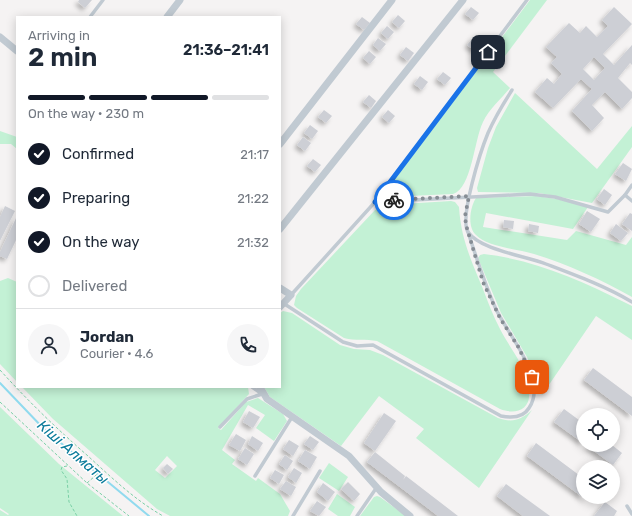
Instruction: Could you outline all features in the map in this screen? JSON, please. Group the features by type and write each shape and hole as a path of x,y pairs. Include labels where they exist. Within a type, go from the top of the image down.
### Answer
{"street":[{"path":"168,16 180,0"},
{"path":"281,143 392,0"},
{"path":"281,228 463,0"},
{"path":"1,40 16,50"},
{"path":"281,289 291,295 282,305"},
{"path":"261,390 293,416 349,456 377,487 410,516"}],"lane":[{"path":"91,16 103,0"},
{"path":"291,295 375,202 527,0"},
{"path":"282,305 343,342 357,346 373,345 501,416 518,416 526,412 533,403 535,392 532,377 519,348 500,318 483,282 468,232 465,216 469,196 488,134 497,114 512,90"},
{"path":"375,202 530,194 555,197 608,212 625,195 632,185"},
{"path":"625,195 632,201"},
{"path":"468,232 474,239 483,244 544,263 588,280 632,302"},
{"path":"220,427 248,399 261,390"},
{"path":"255,476 293,416"},
{"path":"293,516 320,471"},
{"path":"357,516 377,487"},
{"path":"627,506 631,514"}],"path":[{"path":"0,370 16,387"},
{"path":"17,388 37,410 102,469 147,507 163,516"},
{"path":"0,402 87,483 129,516"},
{"path":"68,465 62,467 61,470 67,478 69,502 77,516"},
{"path":"87,483 102,469"}],"green space":[{"path":"530,0 547,0 493,72 510,88 492,108 483,122 472,162 464,183 459,190 453,194 387,197 386,194 388,188"},
{"path":"515,93 597,169 632,126 632,147 592,203 539,193 478,192 477,188 488,148 496,127"},
{"path":"0,131 16,137 16,148 11,144 0,144"},
{"path":"536,196 557,199 588,207 573,229 486,213 483,227 567,240 576,231 626,245 632,237 632,297 597,279 559,263 534,254 487,242 481,239 473,231 470,217 472,206 476,198"},
{"path":"455,202 459,207 460,219 467,249 497,324 518,359 528,383 529,398 525,407 521,410 506,411 500,409 377,341 344,338 294,305 296,296 301,289 375,210 386,205"},
{"path":"484,254 521,261 557,272 592,286 632,306 632,340 596,316 542,395 527,357 501,313 478,258 480,255"},
{"path":"8,278 16,282 16,381 0,364 0,281"},
{"path":"283,311 292,313 340,345 354,349 370,350 383,355 503,420 516,420 532,410 479,488 416,438 424,429 379,396 341,446 270,397 265,388 281,388 281,312"},
{"path":"23,388 248,388 249,394 218,428 221,430 246,402 258,398 283,414 287,421 274,441 256,428 265,415 248,405 222,450 235,460 232,464 256,481 258,478 280,494 290,511 288,516 170,516 157,509 53,419","holes":["167,456 177,466 165,478 155,470"]},
{"path":"0,407 59,464 123,516 0,516 0,510 8,515 9,514 0,508"},
{"path":"329,463 348,477 339,491 319,478"},
{"path":"337,494 355,507 350,516 338,516 328,509"},
{"path":"377,496 406,516 360,516 374,497"}],"building":[{"path":"79,0 92,0 85,8 78,2"},
{"path":"471,7 479,13 473,20 465,14"},
{"path":"614,7 632,24 603,54 614,65 632,45 632,65 630,63 618,78 632,92 632,98 622,109 605,92 592,105 604,118 592,131 572,111 592,89 581,79 553,108 535,92 547,78 554,84 562,74 551,63 557,57 546,47 569,23 580,33 586,26 597,37 608,26 602,20","holes":["594,57 605,68 594,80 583,69"]},
{"path":"398,15 405,21 399,28 392,22"},
{"path":"362,17 370,23 364,30 356,24"},
{"path":"387,26 394,32 388,39 381,33"},
{"path":"378,38 386,44 380,51 373,45"},
{"path":"473,38 480,44 475,51 467,45"},
{"path":"406,47 414,53 408,61 400,55"},
{"path":"369,51 376,57 370,64 363,58"},
{"path":"443,72 451,78 445,85 437,79"},
{"path":"420,76 428,82 422,90 414,84"},
{"path":"369,95 376,101 371,108 363,102"},
{"path":"324,110 332,116 326,123 318,117"},
{"path":"388,110 395,116 389,123 382,117"},
{"path":"310,125 318,131 312,139 304,133"},
{"path":"303,137 311,143 305,151 297,145"},
{"path":"313,159 321,165 315,172 307,166"},
{"path":"623,163 632,169 626,181 615,174"},
{"path":"604,189 612,195 605,205 597,199"},
{"path":"5,206 15,211 0,241 0,217"},
{"path":"587,211 600,219 591,232 579,224"},
{"path":"630,213 632,214 632,231 622,224"},
{"path":"16,218 16,240 7,259 0,256 0,252"},
{"path":"504,220 514,221 513,229 503,227"},
{"path":"529,224 539,226 538,233 528,231"},
{"path":"616,224 628,233 621,241 610,233"},
{"path":"593,368 632,397 632,416 584,380"},
{"path":"564,409 576,418 576,438 554,422"},
{"path":"249,411 260,417 253,428 243,422"},
{"path":"384,413 396,421 375,451 364,443"},
{"path":"236,434 246,440 240,451 229,445"},
{"path":"252,436 263,443 258,451 248,444"},
{"path":"310,436 319,442 313,450 304,444"},
{"path":"289,440 299,446 293,456 283,449"},
{"path":"536,443 576,473 576,492 527,456"},
{"path":"245,448 254,454 247,465 238,459"},
{"path":"305,450 317,457 310,469 298,461"},
{"path":"620,451 622,453 617,460 606,460 595,452"},
{"path":"375,452 405,476 403,480 406,476 458,516 438,516 367,462"},
{"path":"285,455 293,461 287,470 279,464"},
{"path":"167,464 173,469 168,474 163,468"},
{"path":"294,468 302,473 296,483 288,477"},
{"path":"275,470 284,475 279,484 270,478"},
{"path":"286,481 296,487 291,496 280,489"},
{"path":"348,482 360,494 354,501 341,489"},
{"path":"323,483 335,492 328,501 317,492"},
{"path":"506,484 550,516 523,516 497,496"},
{"path":"317,501 326,507 319,516 310,511"},
{"path":"603,504 608,504 617,511 614,516 594,516"}],"waterway":[{"name":"Кіші Алматы","path":"0,383 44,429 149,516"}],"way so far":[{"path":"394,200 469,196 465,216 466,225 483,282 500,318 519,348 532,377"}],"route":[{"path":"394,200 375,202 488,52"}]}
